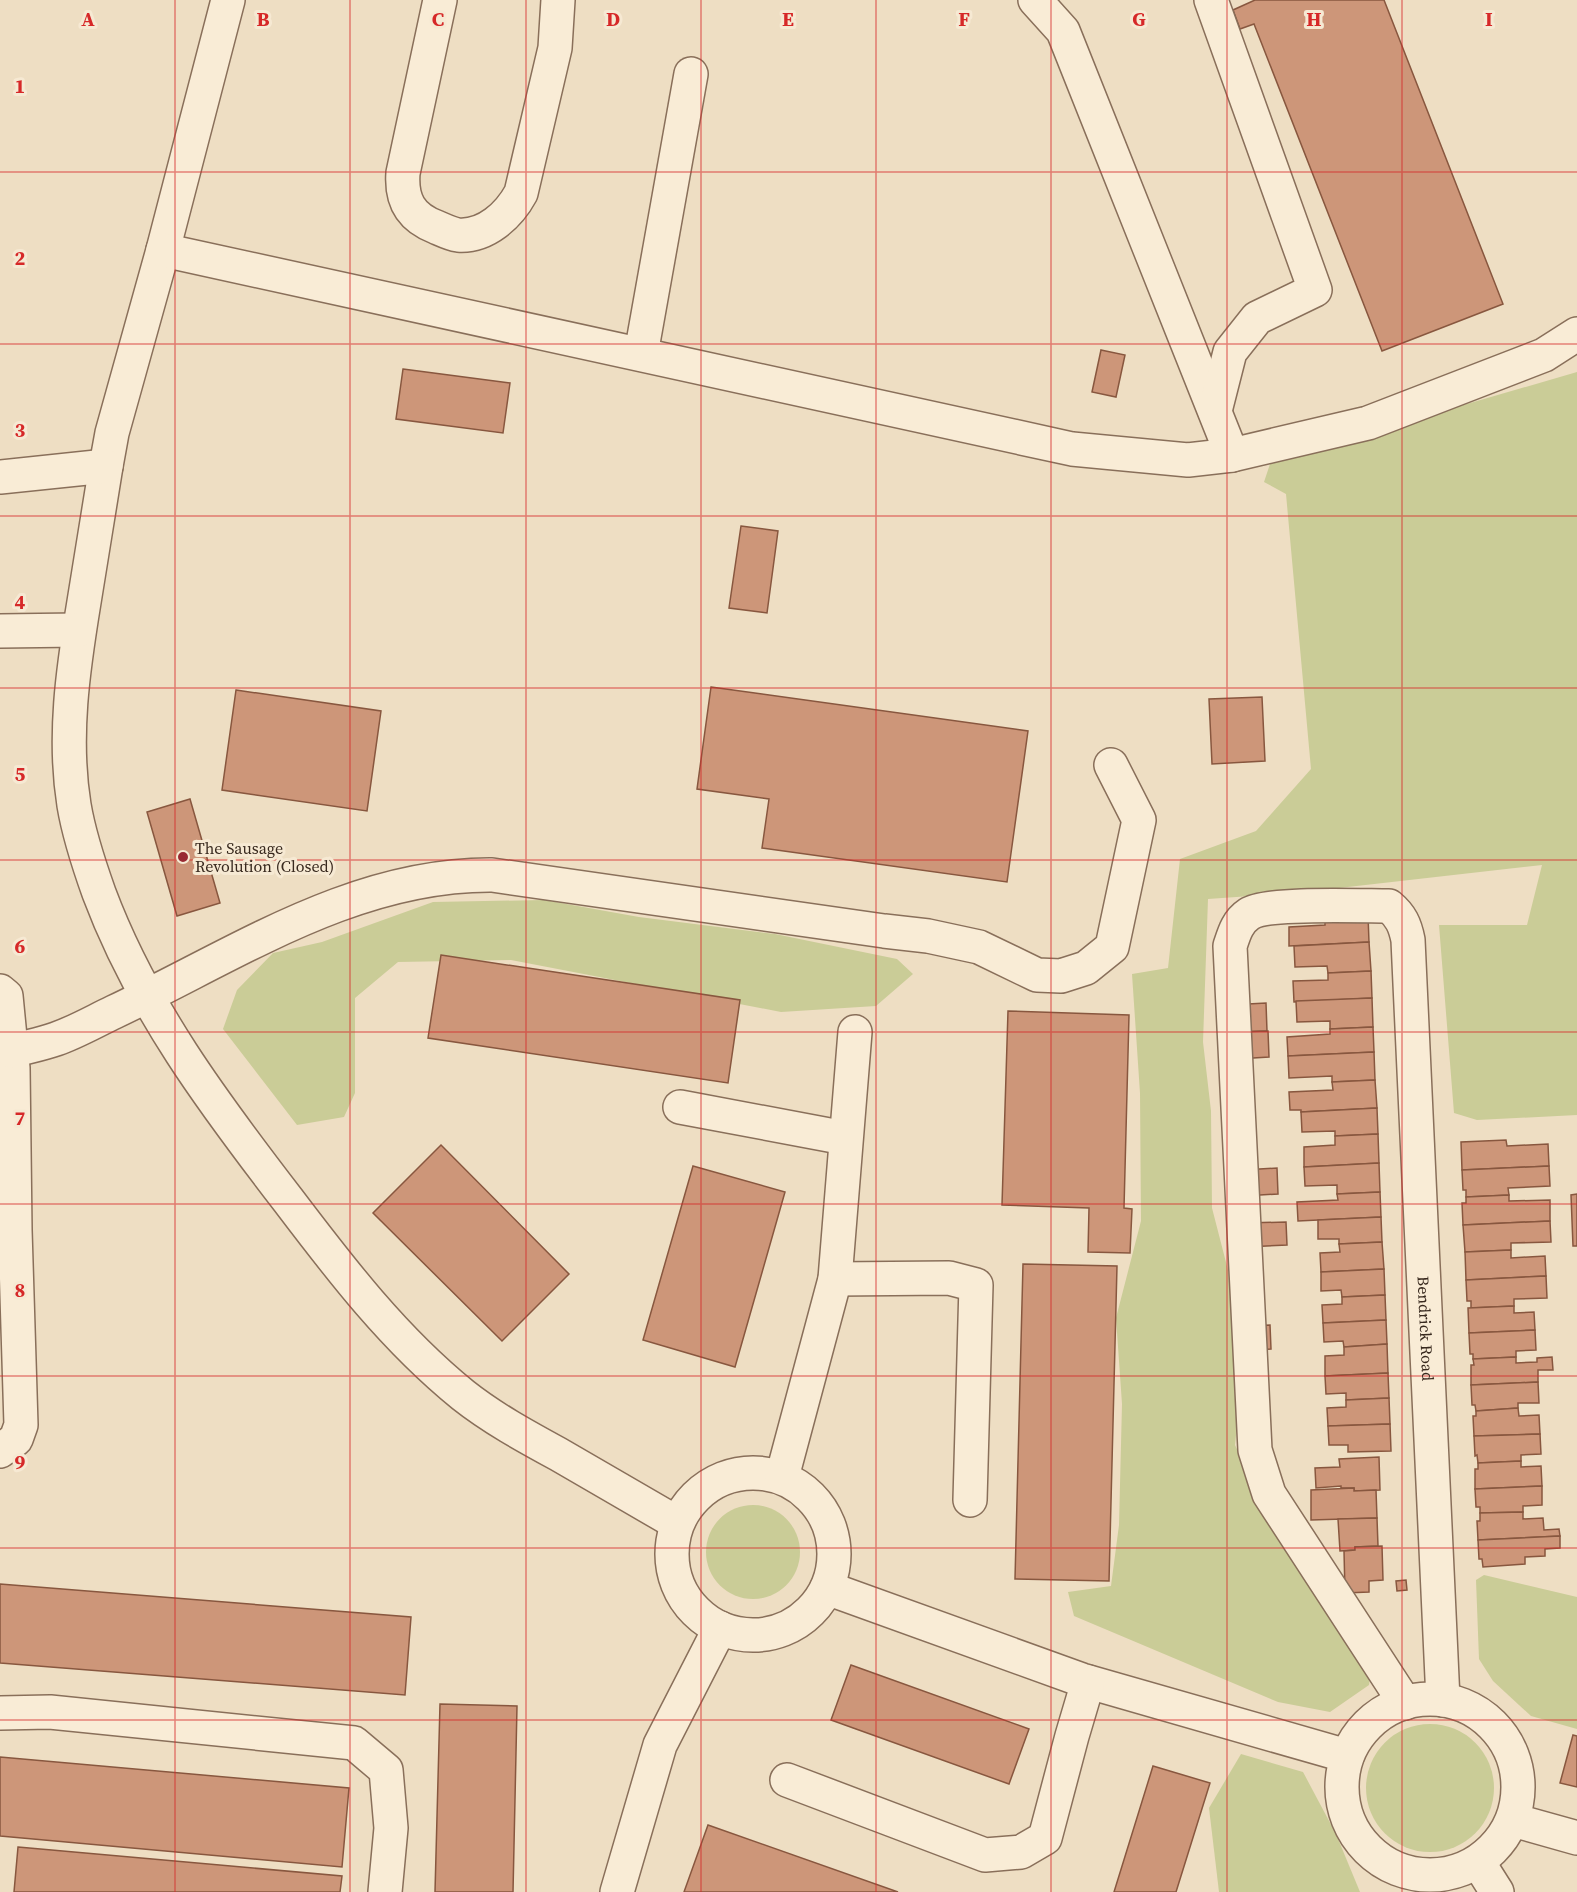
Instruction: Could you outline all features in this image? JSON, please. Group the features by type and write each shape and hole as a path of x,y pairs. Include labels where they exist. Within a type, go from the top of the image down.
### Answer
{"street":[{"path":"228,0 163,250 112,433 106,466 70,699 70,775 81,839 108,916 130,967 146,996 200,1082 244,1144 372,1308 417,1354 466,1398 489,1414 677,1523"},
{"path":"440,0 403,173 402,190 406,204 416,215 429,224 459,235 488,228 504,218 521,193 555,48 558,0"},
{"path":"1035,0 1063,31 1233,455"},
{"path":"1211,0 1315,290 1257,318 1230,352 1215,411"},
{"path":"641,354 691,74"},
{"path":"163,250 1072,449 1188,460 1233,455 1368,423 1544,355 1577,334"},
{"path":"0,477 106,466"},
{"path":"0,631 79,630"},
{"path":"12,1051 56,1039 271,933 346,901 376,891 439,878 469,875 492,875 928,936 980,946 1037,975 1061,976 1086,968 1112,947 1123,903 1139,820 1111,765"},
{"name":"Bendrick Road","path":"1405,1702 1269,1494 1255,1450 1230,946 1236,927 1249,914 1291,907 1389,906 1404,924 1408,940 1443,1700"},
{"path":"0,991 6,996 12,1051 21,1425 16,1439 0,1451"},
{"path":"782,1477 835,1279 855,1032"},
{"path":"680,1107 845,1138"},
{"path":"835,1279 949,1278 976,1286 970,1500"},
{"path":"757,1472 782,1477 810,1495 829,1523 835,1555 827,1588 813,1609 800,1620 770,1634 744,1635 720,1628 694,1610 678,1584 672,1554 677,1523 691,1502 709,1485 724,1478 757,1472"},
{"path":"827,1588 1088,1682 1347,1756"},
{"path":"617,1892 660,1745 720,1628"},
{"path":"787,1780 985,1855 1022,1852 1045,1838 1088,1682"},
{"path":"1443,1700 1472,1709 1496,1728 1509,1746 1519,1790 1513,1820 1490,1853 1478,1862 1449,1874 1419,1875 1391,1880 1351,1826 1344,1809 1342,1778 1347,1756 1363,1730 1377,1717 1405,1702 1443,1700"},
{"path":"0,1713 50,1712 354,1743 386,1770 391,1828 385,1892"},
{"path":"1513,1820 1577,1838"},
{"path":"1478,1862 1497,1892"}],"green space":[{"path":"1577,372 1577,1115 1477,1120 1454,1113 1439,925 1527,925 1542,865 1295,893 1208,899 1203,1042 1211,1111 1212,1208 1246,1340 1235,1445 1277,1535 1375,1641 1369,1685 1330,1712 1278,1702 1074,1616 1068,1592 1111,1586 1119,1525 1122,1404 1116,1318 1141,1221 1140,1093 1132,974 1168,968 1180,859 1256,831 1311,769 1286,494 1264,482 1271,461"},
{"path":"544,900 639,917 775,934 897,959 913,974 876,1006 781,1012 511,960 398,962 355,998 355,1093 344,1117 297,1125 223,1029 237,990 273,953 322,942 433,902"},
{"path":"753,1505 771,1509 786,1519 796,1534 800,1552 796,1570 786,1585 771,1595 753,1599 735,1595 720,1585 710,1570 706,1552 710,1534 720,1519 735,1509"},
{"path":"1484,1575 1577,1597 1577,1729 1531,1716 1493,1681 1479,1659 1476,1580"},
{"path":"1430,1724 1455,1729 1475,1743 1489,1763 1494,1788 1489,1813 1475,1833 1455,1847 1430,1852 1405,1847 1385,1833 1371,1813 1366,1788 1371,1763 1385,1743 1405,1729"},
{"path":"1241,1754 1303,1772 1336,1834 1360,1892 1219,1892 1209,1808"}],"building":[{"path":"1255,0 1384,0 1503,304 1382,351 1254,24 1240,29 1233,10"},
{"path":"1101,350 1125,355 1116,397 1092,392"},
{"path":"403,369 510,383 503,433 396,419"},
{"path":"741,526 778,531 767,613 729,608"},
{"path":"711,687 1028,731 1007,882 762,848 769,799 697,789"},
{"path":"236,690 381,711 367,811 222,790"},
{"path":"1262,697 1265,761 1212,764 1209,699"},
{"name":"The Sausage Revolution (Closed)","path":"190,799 220,903 177,916 147,812"},
{"path":"1368,915 1369,942 1289,946 1289,927 1325,925 1325,916"},
{"path":"1369,942 1371,971 1328,973 1327,966 1295,967 1294,946"},
{"path":"441,955 740,1000 728,1083 428,1038"},
{"path":"1371,971 1372,998 1294,1002 1293,981 1328,980 1328,973"},
{"path":"1372,998 1373,1027 1330,1029 1330,1021 1297,1022 1296,1001"},
{"path":"1266,1003 1267,1031 1237,1032 1248,1004"},
{"path":"1008,1011 1129,1015 1124,1208 1132,1209 1130,1253 1088,1252 1089,1208 1002,1205"},
{"path":"1373,1027 1374,1052 1288,1056 1287,1037 1330,1034 1330,1029"},
{"path":"1268,1031 1269,1057 1237,1059 1236,1032"},
{"path":"1374,1052 1375,1080 1332,1082 1332,1076 1289,1078 1288,1056"},
{"path":"1375,1080 1377,1108 1301,1112 1301,1110 1290,1110 1289,1092 1333,1090 1332,1082"},
{"path":"1377,1108 1378,1134 1335,1136 1335,1131 1302,1132 1301,1112"},
{"path":"1378,1134 1379,1163 1304,1167 1304,1147 1335,1145 1335,1136"},
{"path":"1506,1140 1507,1146 1548,1144 1549,1166 1462,1170 1461,1142"},
{"path":"441,1145 569,1274 502,1341 373,1213"},
{"path":"1379,1163 1380,1192 1337,1194 1337,1185 1305,1186 1304,1167"},
{"path":"693,1166 785,1192 735,1367 643,1340"},
{"path":"1549,1166 1550,1186 1508,1188 1509,1195 1466,1197 1466,1190 1463,1190 1462,1170"},
{"path":"1277,1168 1278,1194 1244,1196 1243,1170"},
{"path":"1380,1192 1381,1217 1298,1221 1297,1202 1338,1200 1337,1194"},
{"path":"1577,1194 1577,1246 1573,1246 1571,1195"},
{"path":"1509,1195 1509,1201 1550,1200 1550,1221 1463,1225 1462,1203 1466,1203 1466,1197"},
{"path":"1381,1217 1382,1242 1339,1244 1339,1239 1318,1239 1318,1220"},
{"path":"1550,1221 1551,1242 1511,1243 1511,1250 1465,1252 1463,1225"},
{"path":"1286,1222 1287,1245 1246,1247 1245,1223"},
{"path":"1382,1242 1384,1269 1321,1272 1320,1253 1340,1252 1339,1244"},
{"path":"1511,1250 1511,1258 1545,1256 1546,1276 1466,1280 1465,1252"},
{"path":"1023,1264 1117,1266 1109,1581 1015,1579"},
{"path":"1384,1269 1385,1295 1342,1297 1341,1290 1321,1291 1321,1272"},
{"path":"1546,1276 1547,1298 1514,1299 1514,1306 1471,1308 1471,1301 1467,1301 1466,1280"},
{"path":"1385,1295 1386,1320 1323,1323 1322,1305 1342,1304 1342,1297"},
{"path":"1514,1306 1514,1313 1534,1312 1535,1330 1469,1333 1468,1308"},
{"path":"1386,1320 1387,1344 1344,1347 1343,1341 1324,1342 1323,1323"},
{"path":"1270,1325 1271,1349 1251,1350 1249,1326"},
{"path":"1535,1330 1536,1350 1516,1351 1516,1357 1473,1359 1473,1354 1470,1354 1469,1333"},
{"path":"1387,1344 1388,1373 1325,1376 1325,1356 1344,1355 1344,1347"},
{"path":"1516,1357 1516,1363 1537,1362 1537,1358 1552,1357 1553,1370 1538,1370 1538,1382 1471,1385 1473,1359"},
{"path":"1388,1373 1389,1398 1346,1400 1346,1393 1326,1394 1325,1376"},
{"path":"1538,1382 1539,1403 1518,1403 1518,1408 1476,1411 1475,1405 1472,1405 1471,1385"},
{"path":"1389,1398 1390,1424 1328,1426 1327,1408 1346,1407 1346,1400"},
{"path":"1518,1408 1519,1416 1539,1415 1540,1434 1474,1436 1473,1416 1476,1416 1476,1411"},
{"path":"1390,1424 1391,1451 1348,1452 1348,1445 1329,1445 1328,1426"},
{"path":"1540,1434 1541,1454 1521,1455 1521,1461 1478,1463 1477,1455 1475,1456 1474,1436"},
{"path":"1379,1457 1380,1490 1354,1491 1354,1488 1341,1488 1341,1486 1316,1488 1315,1468 1340,1467 1339,1459"},
{"path":"1521,1461 1521,1467 1541,1466 1542,1486 1475,1489 1475,1469 1478,1469 1478,1463"},
{"path":"1542,1486 1542,1505 1523,1506 1523,1512 1480,1513 1480,1507 1476,1507 1475,1489"},
{"path":"1354,1488 1354,1491 1376,1490 1377,1518 1311,1520 1311,1490"},
{"path":"1523,1512 1523,1519 1543,1518 1544,1530 1559,1529 1560,1536 1478,1540 1477,1521 1480,1521 1480,1513"},
{"path":"1377,1518 1378,1546 1355,1547 1355,1550 1340,1551 1338,1519"},
{"path":"1560,1536 1560,1548 1545,1549 1545,1556 1525,1557 1525,1564 1483,1567 1482,1559 1479,1559 1478,1540"},
{"path":"1382,1546 1383,1580 1369,1581 1369,1592 1345,1593 1344,1551 1355,1550 1355,1547"},
{"path":"1406,1580 1407,1590 1397,1591 1396,1581"},
{"path":"0,1584 411,1617 405,1695 0,1663"},
{"path":"851,1665 1029,1729 1009,1784 831,1720"},
{"path":"440,1704 517,1706 513,1892 435,1892"},
{"path":"1573,1735 1577,1736 1577,1787 1560,1783"},
{"path":"0,1757 349,1788 342,1867 0,1836"},
{"path":"1153,1766 1210,1783 1176,1892 1114,1892"},
{"path":"708,1825 898,1892 684,1892"},
{"path":"18,1847 342,1876 340,1892 14,1892"}],"place":[{"name":"The Sausage Revolution (Closed)","path":"183,857"}]}
